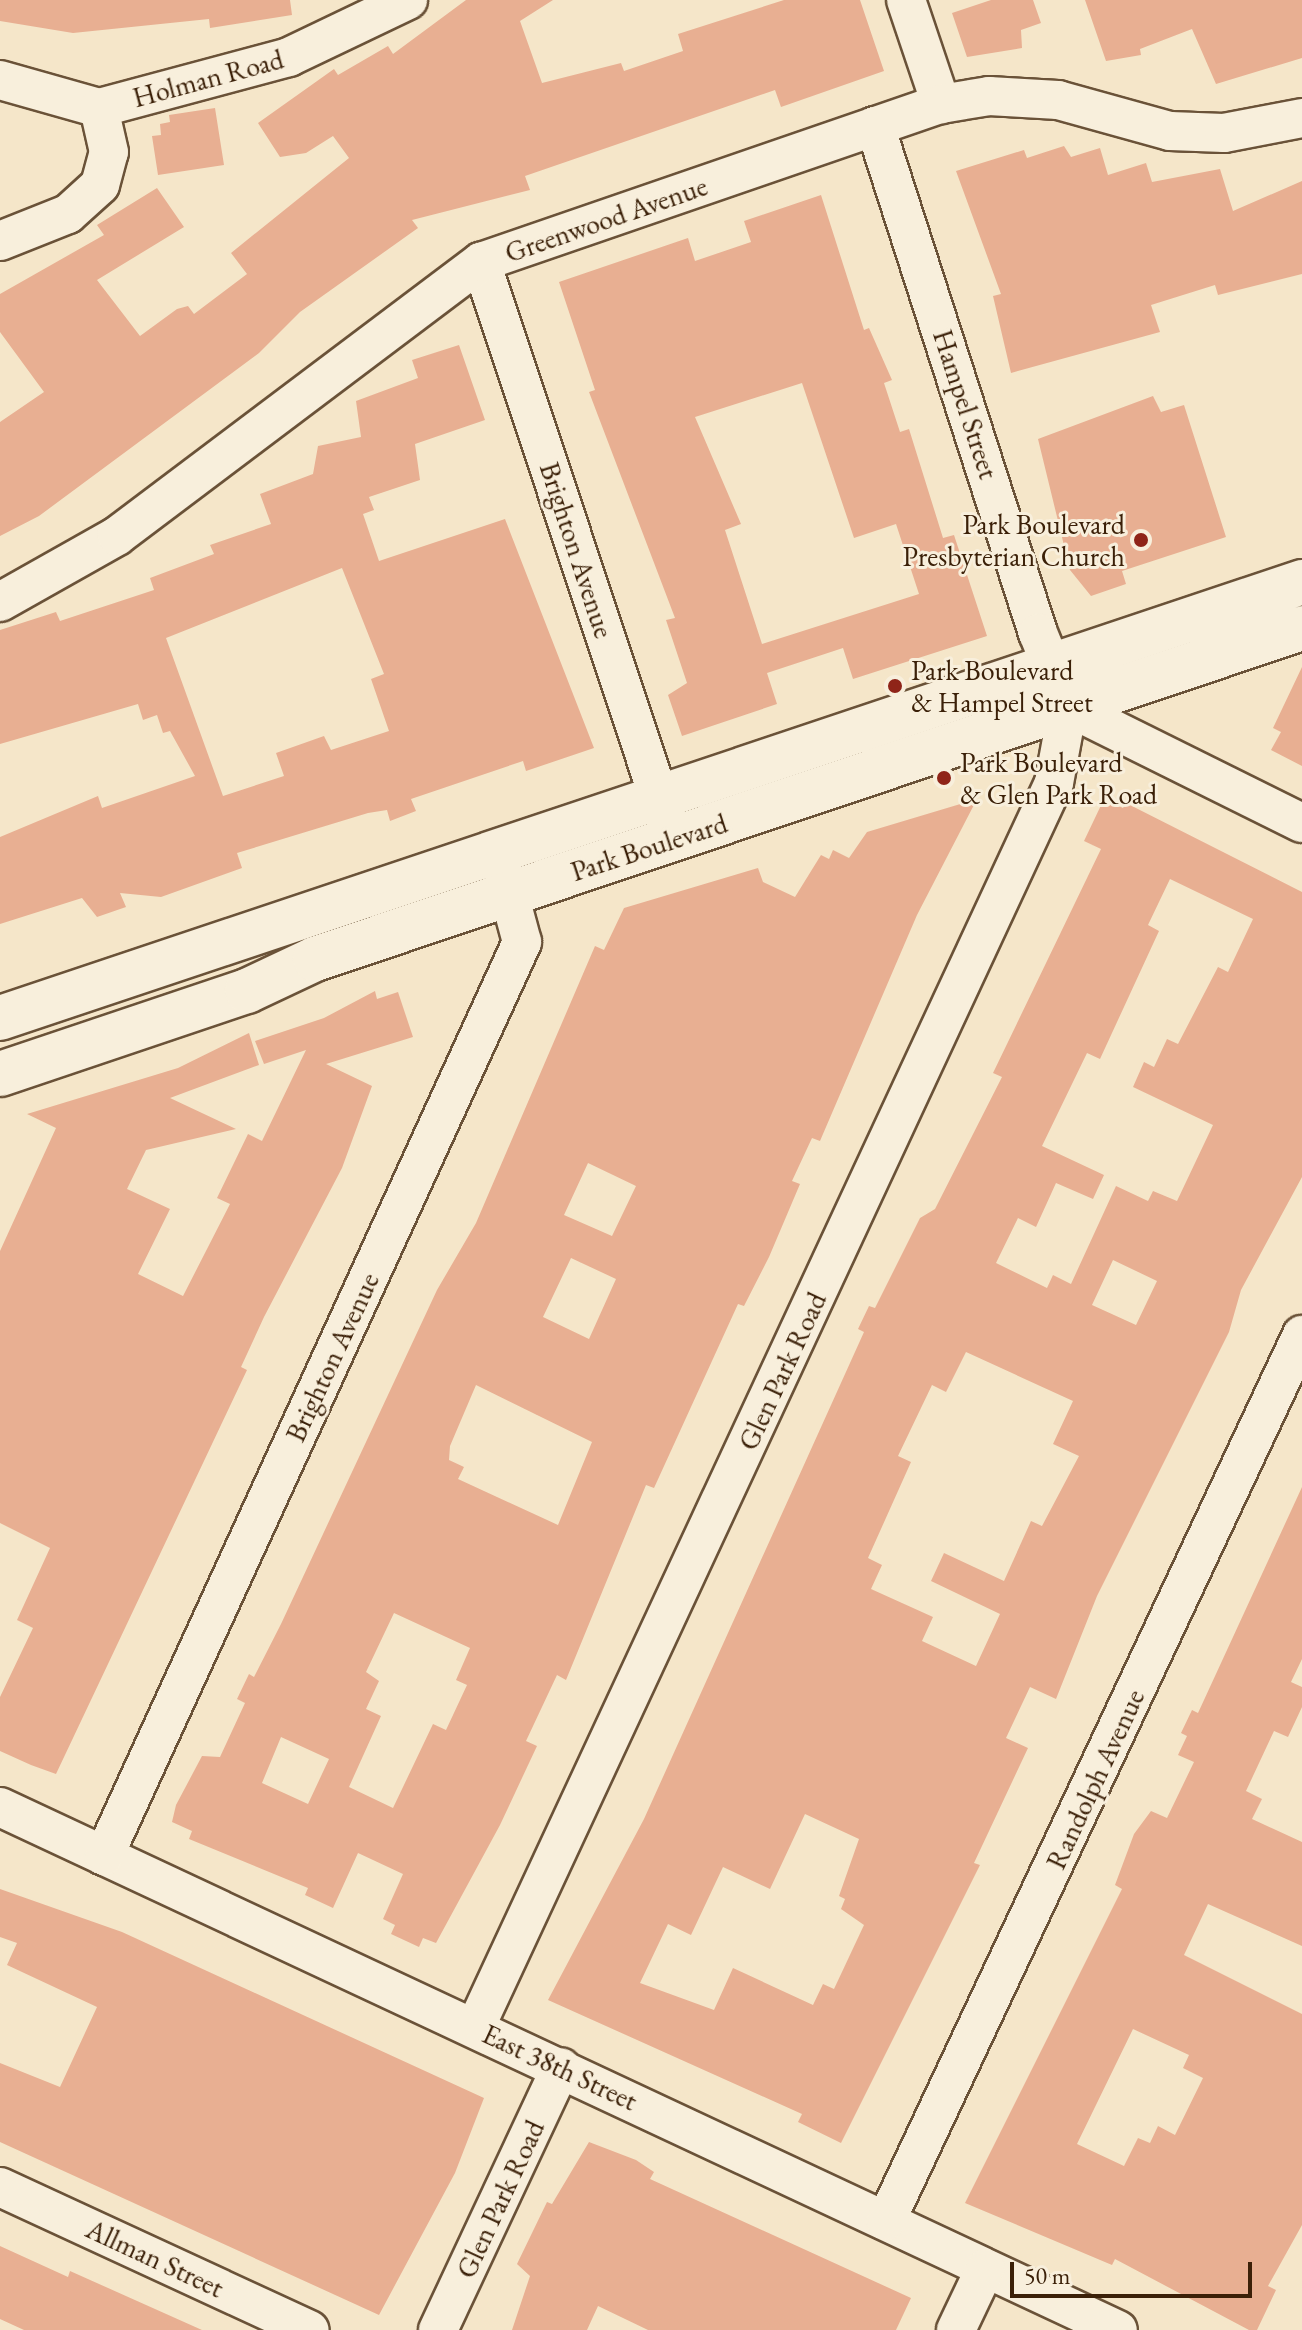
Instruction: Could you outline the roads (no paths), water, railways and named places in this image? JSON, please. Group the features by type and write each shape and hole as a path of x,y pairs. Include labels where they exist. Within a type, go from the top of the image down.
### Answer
{"main road":[{"name":"Park Boulevard","path":"0,1074 673,839 1060,687 1302,582"},
{"name":"Park Boulevard","path":"0,1018 659,799 1060,687 1302,628"}],"street":[{"name":"Holman Road","path":"0,80 99,108 289,57 408,0"},
{"path":"906,0 941,104"},
{"name":"Greenwood Avenue","path":"0,602 117,536 481,262 941,104 989,96 1058,100 1170,131 1210,132 1302,118"},
{"path":"0,241 68,214 100,185 109,152 99,108"},
{"name":"Hampel Street","path":"875,126 1060,687"},
{"name":"Brighton Avenue","path":"481,262 673,839"},
{"path":"1060,687 1302,823"},
{"name":"Glen Park Road","path":"475,2028 1054,783 1060,687"},
{"name":"Brighton Avenue","path":"104,1856 522,942 498,853"},
{"name":"Randolph Avenue","path":"886,2221 1302,1335"},
{"name":"East 38th Street","path":"0,1807 1118,2330"},
{"name":"Glen Park Road","path":"438,2330 561,2067"},
{"name":"Allman Street","path":"0,2187 310,2330"},
{"path":"956,2330 985,2269"}],"place":[{"name":"Park Boulevard Presbyterian Church","path":"1141,540"},
{"name":"Park Boulevard & Hampel Street","path":"895,686"},
{"name":"Park Boulevard & Glen Park Road","path":"944,778"}]}
